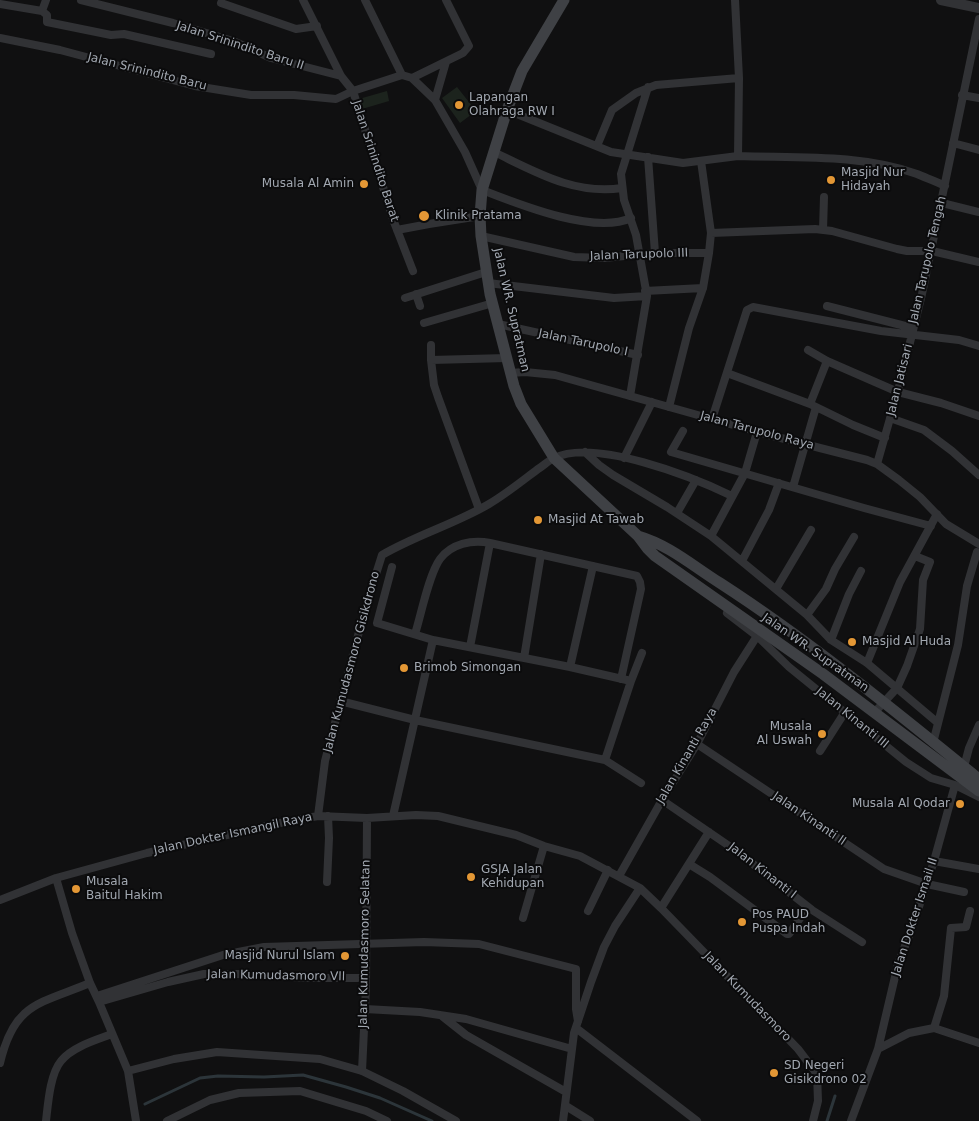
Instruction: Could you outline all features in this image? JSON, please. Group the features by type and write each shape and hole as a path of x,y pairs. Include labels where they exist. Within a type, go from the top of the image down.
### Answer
{"main road":[{"name":"Jalan WR. Supratman","path":"564,0 522,71 482,190 481,236 487,277 510,373 521,404 554,458 638,536 656,556 822,674 979,791"},
{"name":"Jalan WR. Supratman","path":"638,536 656,541 760,608 884,701 979,779"}],"street":[{"path":"42,11 46,0"},
{"name":"Jalan Srinindito Baru II","path":"81,0 98,2 108,8 173,23 233,42 270,58 341,76"},
{"path":"303,0 341,76 353,91"},
{"path":"365,0 402,76 412,78 435,100 465,152 482,190 531,208 572,220 604,223 624,221 630,218"},
{"path":"412,78 463,54 469,46 446,0"},
{"path":"735,0 739,78 738,156"},
{"path":"941,0 979,8"},
{"path":"221,3 296,29 317,26"},
{"path":"0,4 42,11 47,14 47,22 112,35 124,34 211,54"},
{"name":"Jalan Tarupolo Tengah","path":"912,331 932,251 962,95 979,19"},
{"name":"Jalan Srinindito Baru","path":"0,38 60,50 195,86 242,93 336,99 353,91 402,76"},
{"path":"435,100 446,62"},
{"path":"597,146 612,110 636,93 656,85 739,78"},
{"path":"630,396 638,355 646,294 639,254 622,188 622,168 648,88"},
{"name":"Jalan Srinindito Barat","path":"353,91 413,271"},
{"path":"962,95 979,98"},
{"name":"Jalan Tarupolo Tengah","path":"508,110 612,152 683,163 738,156 849,160 876,163 900,169 945,186"},
{"path":"953,143 979,150"},
{"path":"494,152 571,186 598,190 622,188"},
{"path":"648,157 655,253"},
{"path":"669,407 689,328 703,288 709,253 711,233 701,161"},
{"path":"823,230 824,197"},
{"path":"942,202 979,212"},
{"name":"Jalan Srinindito Barat","path":"398,230 480,216"},
{"path":"711,233 823,230 907,252 932,251 979,262"},
{"name":"Jalan Tarupolo III","path":"481,236 574,257 604,258 655,253 709,253"},
{"path":"404,298 487,277 614,298 703,288"},
{"path":"416,294 420,306"},
{"path":"424,323 493,303"},
{"path":"827,306 912,331"},
{"path":"712,419 747,310 753,307 881,331 912,331"},
{"name":"Jalan Tarupolo I","path":"498,324 638,355"},
{"name":"Jalan Jatisari","path":"877,464 898,392 912,331 979,346"},
{"path":"431,346 434,385 479,509"},
{"path":"808,350 898,392 941,403 979,416"},
{"path":"431,360 507,358"},
{"path":"793,487 813,405 827,360"},
{"name":"Jalan Tarupolo Raya","path":"510,373 526,372 555,375 877,464 920,496 946,524 978,548"},
{"path":"727,373 813,405 885,438"},
{"path":"624,458 652,402"},
{"path":"890,418 924,430 979,475"},
{"path":"683,430 671,452 931,526"},
{"path":"711,536 746,473 757,432"},
{"path":"585,452 613,475 677,513 711,536 807,615 831,640 867,663 938,722"},
{"path":"554,458 585,452 624,458 696,480 732,496"},
{"name":"Jalan Kumudasmoro Gisikdrono","path":"318,816 325,761 362,619 382,555 489,504 554,458"},
{"path":"677,513 696,480"},
{"path":"742,561 769,510 779,483"},
{"path":"867,663 900,582 937,514"},
{"path":"776,589 811,530"},
{"path":"807,615 826,589 835,569 854,537"},
{"path":"415,634 434,569 440,559 448,551 468,542 482,541 637,576 641,589 622,679"},
{"path":"470,647 490,543"},
{"path":"933,743 958,645 967,586 978,548"},
{"path":"524,658 541,554"},
{"name":"Jalan Kinanti III","path":"656,556 655,560 757,636 780,659 906,762 930,778 955,785 979,797"},
{"path":"874,713 897,688 920,629 923,580 930,562 914,556"},
{"path":"570,667 593,566"},
{"path":"377,623 392,567"},
{"path":"831,640 861,571"},
{"path":"362,619 433,640 631,681"},
{"name":"Jalan Kinanti Raya","path":"619,876 662,800 697,744 734,672 757,636"},
{"path":"394,816 433,640"},
{"path":"605,760 642,653"},
{"path":"340,701 415,720 605,760 642,782"},
{"path":"820,751 845,712"},
{"path":"964,767 979,725"},
{"name":"Jalan Kinanti II","path":"697,744 884,869 927,884 964,892"},
{"name":"Jalan Dokter Ismail II","path":"851,1121 878,1049 898,964 927,884 955,785"},
{"name":"Jalan Kinanti I","path":"662,800 735,850 808,907 862,942"},
{"name":"Jalan Dokter Ismangil Raya","path":"0,900 56,878 147,853 318,816 366,818 416,815 438,816 516,835 544,846 580,856 640,888"},
{"path":"326,882 328,816"},
{"name":"Jalan Kumudasmoro Selatan","path":"362,1071 365,1009 366,818"},
{"path":"661,908 709,832"},
{"path":"523,918 544,846"},
{"path":"934,861 979,869"},
{"path":"688,864 710,877 787,934 789,934 808,907"},
{"path":"588,911 608,870"},
{"path":"56,878 72,933 90,983 128,1071 136,1121"},
{"path":"563,1121 577,1024 604,946 640,888"},
{"name":"Jalan Kumudasmoro","path":"640,888 798,1049 817,1074 818,1101 813,1121"},
{"path":"934,1028 944,996 951,928 966,926 970,911"},
{"path":"98,999 223,956 264,947 424,942 479,944 574,967 578,972 577,1024 697,1121"},
{"name":"Jalan Kumudasmoro Vll","path":"98,999 204,974 365,978"},
{"path":"0,1063 3,1050 14,1025 21,1015 31,1007 90,983"},
{"path":"365,1009 442,1015 466,1019 572,1049"},
{"path":"442,1015 466,1036 566,1092"},
{"path":"878,1049 909,1033 934,1028 979,1043"},
{"path":"46,1121 54,1075 62,1059 89,1043 112,1034"},
{"path":"128,1071 174,1059 217,1052 320,1059 362,1071 403,1090 456,1121"},
{"path":"168,1121 210,1100 239,1093 300,1091 366,1111 387,1121"},
{"path":"566,1106 590,1121"}],"shaded area":[{"name":"Lapangan Olahraga RW I","path":"457,87 476,111 460,123 442,98"},
{"path":"387,91 389,101 362,109 359,99"}],"waterway":[{"path":"145,1104 200,1078 303,1075 380,1098 432,1121"},
{"path":"827,1121 835,1096"}],"place":[{"name":"Lapangan Olahraga RW I","path":"459,105"},
{"name":"Masjid Nur Hidayah","path":"831,180"},
{"name":"Musala Al Amin","path":"364,184"},
{"name":"Klinik Pratama","path":"424,216"},
{"name":"Masjid At Tawab","path":"538,520"},
{"name":"Masjid Al Huda","path":"852,642"},
{"name":"Brimob Simongan","path":"404,668"},
{"name":"Musala Al Uswah","path":"822,734"},
{"name":"Musala Al Qodar","path":"960,804"},
{"name":"GSJA Jalan Kehidupan","path":"471,877"},
{"name":"Musala Baitul Hakim","path":"76,889"},
{"name":"Pos PAUD Puspa Indah","path":"742,922"},
{"name":"Masjid Nurul Islam","path":"345,956"},
{"name":"SD Negeri Gisikdrono 02","path":"774,1073"}]}
